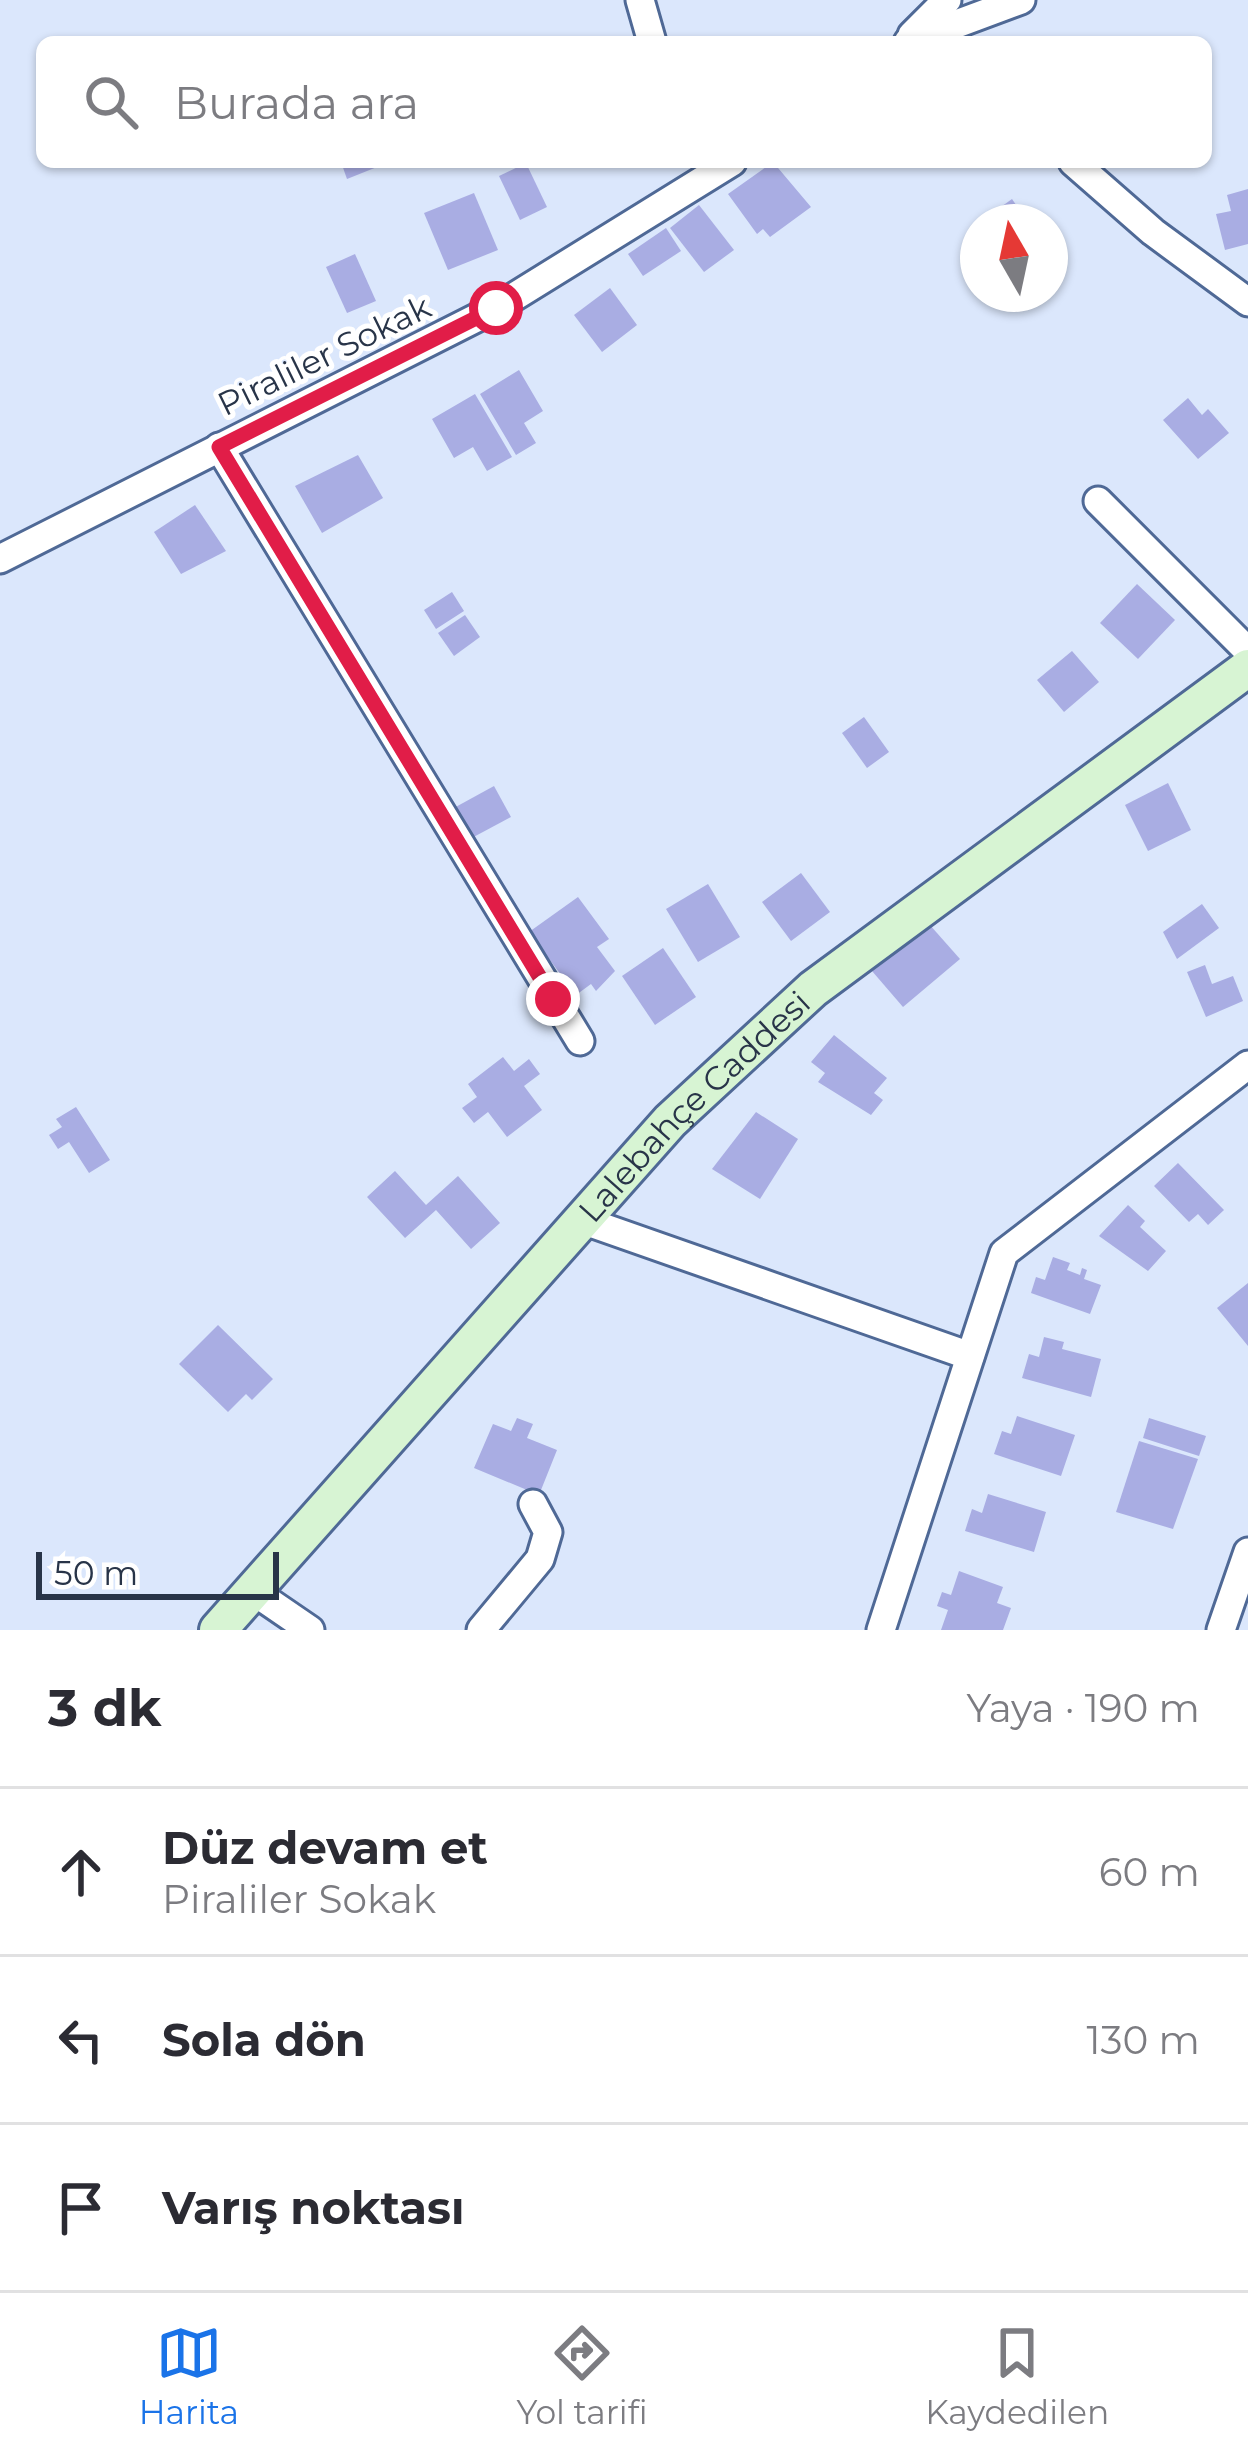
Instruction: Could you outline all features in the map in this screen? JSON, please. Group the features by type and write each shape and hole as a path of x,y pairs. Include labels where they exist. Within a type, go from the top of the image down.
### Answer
{"street":[{"path":"640,0 650,36"},
{"path":"912,36 947,0"},
{"path":"922,36 1021,0"},
{"path":"1080,168 1153,232 1248,302"},
{"name":"Piraliler Sokak","path":"0,559 496,308 692,175"},
{"path":"219,447 580,1041"},
{"path":"1098,501 1248,651"},
{"name":"Lalebahçe Caddesi","path":"218,1630 670,1121 813,988 1248,668"},
{"path":"880,1630 1004,1253 1248,1065"},
{"path":"582,1220 970,1356"},
{"path":"481,1630 540,1559 548,1532 533,1504"},
{"path":"1221,1630 1248,1552"},
{"path":"253,1591 310,1630"}],"building":[{"path":"343,168 374,168 347,179"},
{"path":"528,168 547,207 520,220 499,176"},
{"path":"765,168 778,168 811,207 770,237 763,229 757,234 728,194"},
{"path":"1248,189 1248,244 1225,250 1216,214 1231,211 1227,195"},
{"path":"474,193 498,250 448,270 424,213"},
{"path":"699,205 734,250 704,272 670,228"},
{"path":"666,228 681,251 643,276 628,254"},
{"path":"355,254 376,301 347,313 326,267"},
{"path":"610,288 637,325 602,352 574,315"},
{"path":"519,370 543,411 524,423 536,443 516,455 480,394"},
{"path":"475,394 512,457 487,471 473,447 454,458 432,419"},
{"path":"1188,398 1202,415 1208,409 1229,433 1198,459 1163,420"},
{"path":"358,455 383,498 322,533 295,486"},
{"path":"195,505 226,551 181,574 154,532"},
{"path":"1137,584 1175,620 1138,659 1100,623"},
{"path":"452,592 464,611 436,629 424,610"},
{"path":"465,615 480,637 454,656 438,633"},
{"path":"1072,651 1099,682 1064,712 1037,680"},
{"path":"864,717 889,752 867,768 842,733"},
{"path":"1168,783 1191,830 1148,851 1125,805"},
{"path":"494,786 511,817 468,840 452,809"},
{"path":"801,873 830,912 791,941 762,902"},
{"path":"708,884 740,937 698,962 666,909"},
{"path":"578,897 609,939 597,947 615,971 596,991 591,984 576,995 529,932"},
{"path":"1202,904 1219,928 1177,959 1163,932"},
{"path":"929,924 960,959 903,1007 872,971"},
{"path":"663,948 696,997 655,1025 622,976"},
{"path":"1205,965 1212,984 1233,976 1243,1001 1206,1017 1187,972"},
{"path":"834,1035 887,1078 874,1093 883,1100 871,1115 818,1082 825,1073 811,1062"},
{"path":"503,1057 514,1071 529,1059 540,1074 524,1086 542,1110 507,1137 488,1112 474,1123 462,1108 477,1097 468,1084"},
{"path":"76,1107 110,1160 89,1173 69,1142 58,1149 49,1135 62,1127 56,1119"},
{"path":"756,1112 798,1139 760,1199 712,1169"},
{"path":"1178,1163 1224,1210 1208,1225 1198,1214 1189,1222 1154,1186"},
{"path":"395,1171 426,1205 458,1176 500,1223 471,1249 436,1210 405,1238 367,1197"},
{"path":"1128,1205 1145,1221 1140,1227 1166,1251 1148,1271 1099,1236"},
{"path":"1053,1257 1070,1263 1067,1270 1080,1275 1082,1268 1087,1270 1084,1279 1101,1285 1090,1314 1031,1293 1036,1277 1045,1280"},
{"path":"1248,1283 1248,1346 1217,1308"},
{"path":"218,1325 273,1379 252,1400 246,1394 228,1412 179,1364"},
{"path":"1044,1337 1064,1342 1062,1349 1101,1359 1091,1397 1022,1378 1029,1354 1039,1357"},
{"path":"1017,1416 1075,1435 1061,1476 994,1454 1002,1431 1011,1434"},
{"path":"517,1418 533,1424 527,1438 557,1450 539,1495 474,1468 493,1424 511,1431"},
{"path":"1149,1418 1206,1436 1199,1456 1143,1438"},
{"path":"1139,1441 1198,1459 1173,1529 1116,1512"},
{"path":"988,1494 1046,1512 1034,1552 965,1531 972,1509 982,1513"},
{"path":"959,1571 1003,1587 997,1603 1011,1608 1003,1630 941,1630 948,1610 937,1606 942,1592 951,1595"}],"route":[{"path":"496,308 219,447 553,999"}]}
